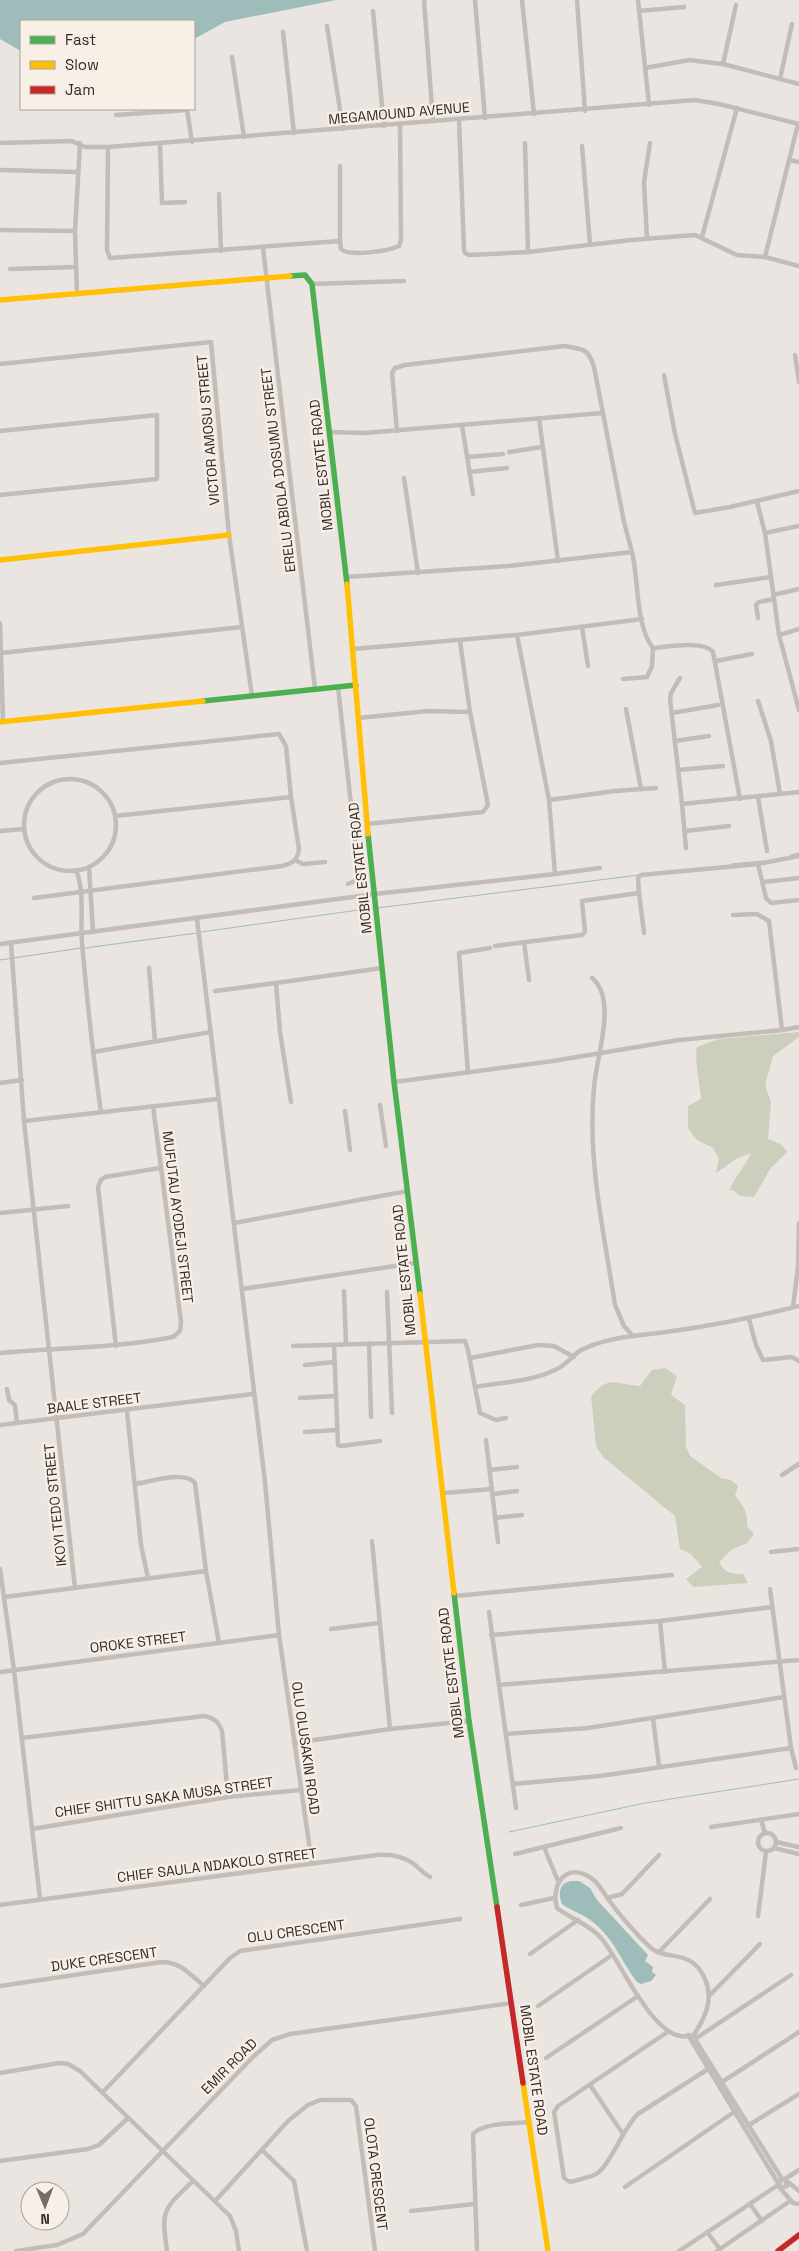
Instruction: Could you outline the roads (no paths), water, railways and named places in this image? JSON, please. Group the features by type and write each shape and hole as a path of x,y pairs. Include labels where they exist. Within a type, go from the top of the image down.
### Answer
{"main road":[{"path":"0,300 305,275 312,284"},
{"name":"MOBIL ESTATE ROAD","path":"312,284 346,577 394,1082 469,1721 548,2251"},
{"path":"0,560 229,535"},
{"path":"1,722 356,684"},
{"path":"778,2251 799,2235"}],"street":[{"path":"424,0 433,122"},
{"path":"475,0 485,118"},
{"path":"522,0 534,114"},
{"path":"576,0 585,111"},
{"path":"638,0 649,105"},
{"path":"723,64 736,5"},
{"path":"639,11 684,7"},
{"path":"373,11 384,126"},
{"path":"780,79 792,24"},
{"path":"327,26 343,129"},
{"path":"283,32 294,133"},
{"path":"232,57 244,137"},
{"path":"645,68 689,60 723,64 799,84"},
{"name":"MEGAMOUND AVENUE","path":"0,143 63,141 80,143 85,147 160,144 585,111 695,100 737,108 799,124"},
{"path":"702,237 737,108"},
{"path":"116,115 175,110"},
{"path":"187,110 192,142"},
{"path":"459,120 465,253 474,256 528,252 647,238 695,235 738,255 765,257 799,266"},
{"path":"340,166 341,249 346,253 384,251 399,246 401,240 400,124"},
{"path":"765,257 799,124"},
{"path":"77,294 75,231 80,143"},
{"path":"525,143 528,252"},
{"path":"647,238 644,182 650,143"},
{"path":"160,144 162,203 185,202"},
{"path":"582,146 590,244"},
{"path":"108,147 107,250 110,258 221,252 340,241"},
{"path":"790,160 799,162"},
{"path":"0,170 77,172"},
{"path":"219,194 221,252"},
{"path":"0,230 75,231"},
{"name":"ERELU ABIOLA DOSUMU STREET","path":"263,248 315,689"},
{"path":"10,269 76,267"},
{"path":"312,284 404,281"},
{"name":"VICTOR AMOSU STREET","path":"0,364 211,342 229,535 252,696"},
{"path":"397,431 392,372 395,368 405,365 564,346 582,349 590,354 624,522 632,552 642,620 647,640 653,648 652,666 647,677 623,679"},
{"path":"796,355 799,382"},
{"path":"664,375 675,434 694,513 757,502 799,491"},
{"path":"330,432 365,433 397,431 602,413"},
{"path":"0,431 157,415 157,479 0,495"},
{"path":"539,418 558,561"},
{"path":"462,425 473,494"},
{"path":"509,452 542,448"},
{"path":"467,457 503,454"},
{"path":"470,472 507,468"},
{"path":"404,478 418,573"},
{"path":"757,502 765,533 779,635 799,710"},
{"path":"765,533 799,526"},
{"path":"346,577 558,561 632,552"},
{"path":"716,585 771,577"},
{"path":"758,618 756,605 758,602 799,589"},
{"path":"353,649 517,636 642,620"},
{"path":"0,623 1,722"},
{"path":"1,652 242,627"},
{"path":"582,627 588,666"},
{"path":"779,635 799,629"},
{"path":"517,636 549,800 555,874"},
{"path":"368,824 483,812 487,809 488,804 470,712 460,641"},
{"path":"653,648 700,645 709,647 716,661 740,799"},
{"path":"716,661 752,654"},
{"path":"680,678 670,696 686,848"},
{"path":"338,687 359,877 348,884"},
{"path":"758,701 771,741 780,794"},
{"path":"672,713 718,705"},
{"path":"626,709 641,789"},
{"path":"358,718 428,711 470,712"},
{"path":"0,763 279,734 286,746 290,796 299,849 296,860"},
{"path":"675,741 709,736"},
{"path":"678,770 723,766"},
{"path":"63,780 86,782 99,790 110,802 115,816 116,830 112,844 104,856 89,867 76,870 57,869 45,864 34,854 27,842 24,829 25,814 31,800 42,789 63,780"},
{"path":"549,800 615,791 656,788"},
{"path":"682,804 799,792"},
{"path":"115,816 290,796"},
{"path":"758,797 767,851"},
{"path":"685,831 729,826"},
{"path":"0,831 24,829"},
{"path":"644,933 638,878 641,875 758,864 799,856"},
{"path":"296,860 303,864 326,862"},
{"path":"34,898 282,866 296,860"},
{"path":"758,864 764,882 766,898 771,903 799,900"},
{"path":"89,867 93,932"},
{"path":"0,944 375,894 600,868"},
{"path":"76,870 80,892 82,945 92,1052 101,1112"},
{"path":"764,882 799,878"},
{"path":"468,1073 459,953 582,935 585,932 582,903 584,900 639,893"},
{"path":"734,915 757,914 769,921 782,1030"},
{"name":"OLU OLUSAKIN ROAD","path":"197,919 265,1482 279,1635 312,1864"},
{"name":"IKOYI TEDO STREET","path":"11,942 24,1121 75,1588"},
{"path":"524,942 529,980"},
{"path":"149,968 155,1041"},
{"path":"215,990 382,968"},
{"path":"592,978 599,984 605,1006 594,1088 594,1169 615,1306 624,1326 633,1336"},
{"path":"276,982 280,1032 290,1102"},
{"path":"394,1082 468,1073 679,1040 799,1027"},
{"path":"92,1052 211,1032"},
{"path":"0,1083 22,1080"},
{"path":"24,1121 218,1099"},
{"path":"380,1105 386,1146"},
{"name":"MUFUTAU AYODEJI STREET","path":"116,1346 173,1337 180,1331 181,1322 152,1106"},
{"path":"345,1110 350,1150"},
{"path":"0,1353 50,1348 116,1346 98,1187 101,1180 105,1178 160,1168"},
{"path":"234,1223 408,1192"},
{"path":"0,1213 68,1206"},
{"path":"793,1308 798,1267 799,1223"},
{"path":"242,1288 415,1263"},
{"path":"344,1291 346,1344"},
{"path":"388,1292 388,1342 392,1413"},
{"path":"475,1387 543,1375 558,1369 580,1351 616,1338 692,1329 749,1319 799,1306"},
{"path":"749,1319 756,1345 763,1360 792,1357 799,1361"},
{"path":"293,1346 465,1341 480,1413 496,1420 506,1418"},
{"path":"369,1343 371,1417"},
{"path":"470,1358 538,1344 554,1346 574,1356"},
{"path":"334,1345 338,1445 380,1441"},
{"path":"305,1365 334,1362"},
{"path":"7,1389 9,1400 15,1404 17,1424"},
{"name":"BAALE STREET","path":"0,1425 128,1411 253,1394"},
{"path":"300,1398 335,1396"},
{"path":"128,1411 141,1544 148,1578"},
{"path":"306,1432 336,1430"},
{"path":"486,1440 498,1542"},
{"path":"782,1476 799,1464"},
{"path":"490,1470 517,1467"},
{"path":"135,1484 182,1476 196,1483 206,1571 219,1643"},
{"path":"443,1493 517,1491"},
{"path":"495,1518 522,1515"},
{"path":"372,1541 390,1729"},
{"path":"771,1552 799,1549"},
{"path":"0,1569 14,1670 40,1899"},
{"path":"4,1596 206,1571"},
{"path":"455,1596 672,1575"},
{"path":"770,1589 791,1748 796,1768"},
{"path":"491,1636 660,1621 772,1607"},
{"path":"489,1612 516,1808"},
{"path":"660,1621 665,1672"},
{"path":"331,1629 379,1624"},
{"name":"OROKE STREET","path":"0,1672 279,1635"},
{"path":"498,1685 799,1660"},
{"path":"506,1734 588,1728 784,1697"},
{"path":"22,1738 204,1716 214,1718 219,1723 222,1731 228,1797"},
{"path":"653,1718 659,1766"},
{"path":"294,1743 390,1729 469,1721"},
{"path":"513,1784 600,1776 791,1748"},
{"name":"CHIEF SHITTU SAKA MUSA STREET","path":"32,1829 228,1797 300,1790"},
{"path":"711,1827 799,1814"},
{"path":"761,1820 764,1833"},
{"path":"515,1854 620,1828"},
{"path":"766,1852 760,1849 757,1843 759,1837 764,1833 771,1834 776,1842 799,1847"},
{"path":"774,1848 776,1842"},
{"path":"544,1847 558,1881"},
{"path":"766,1852 774,1848 799,1854"},
{"path":"758,1916 766,1852"},
{"name":"CHIEF SAULA NDAKOLO STREET","path":"0,1905 387,1855 403,1858 430,1877"},
{"path":"607,1898 622,1894 659,1855"},
{"path":"692,2037 707,2013 709,1996 704,1978 695,1966 687,1959 677,1955 652,1949 607,1898 593,1879 584,1874 571,1873 562,1876 558,1881 554,1898 557,1908 578,1920 604,1940 638,1996 658,2022 669,2032 679,2036 692,2037 791,1976"},
{"path":"521,1905 554,1898"},
{"path":"659,1952 710,1899"},
{"name":"OLU CRESCENT","path":"103,2092 240,1951 460,1919"},
{"path":"530,1954 578,1920"},
{"path":"709,1996 760,1944"},
{"path":"538,2006 612,1955"},
{"name":"DUKE CRESCENT","path":"0,1986 162,1962 173,1962 184,1968 204,1986"},
{"path":"546,2058 638,1996"},
{"name":"EMIR ROAD","path":"16,2251 57,2245 83,2234 252,2058 272,2040 290,2034 512,2003"},
{"path":"669,2032 558,2106 554,2112 564,2178 570,2182 595,2174 605,2164 629,2122 638,2114 708,2068"},
{"path":"722,2082 799,2032"},
{"path":"692,2037 734,2112 782,2183 799,2191"},
{"path":"692,2037 749,2125 782,2183 790,2201 799,2204"},
{"path":"0,2073 59,2063 68,2064 80,2072 103,2092 127,2119 216,2200 230,2216 236,2232 238,2251"},
{"path":"590,2085 623,2134"},
{"path":"749,2125 799,2094"},
{"name":"OLOTA CRESCENT","path":"216,2200 289,2120 308,2105 320,2100 352,2100 356,2106 375,2251"},
{"path":"625,2186 734,2112"},
{"path":"0,2161 99,2146 127,2119"},
{"path":"477,2250 473,2134 477,2130 490,2127 529,2122"},
{"path":"262,2150 294,2181 307,2251"},
{"path":"679,2251 799,2170"},
{"path":"167,2251 163,2224 165,2211 193,2180"},
{"path":"708,2232 718,2250 790,2201"},
{"path":"411,2211 474,2204"},
{"path":"750,2204 762,2220"}],"water":[{"path":"0,0 336,0 225,22 195,38 195,20 20,20 20,50 0,39"},
{"path":"571,1881 579,1881 590,1888 597,1900 648,1955 645,1961 653,1967 652,1972 656,1975 651,1981 641,1984 637,1982 601,1929 589,1919 562,1904 560,1890 564,1884"}],"waterway":[{"path":"791,855 799,853"},
{"path":"732,864 763,861"},
{"path":"377,908 639,875"},
{"path":"201,932 373,908"},
{"path":"85,948 197,933"},
{"path":"0,960 81,948"},
{"path":"509,1832 645,1803 799,1779"}]}
